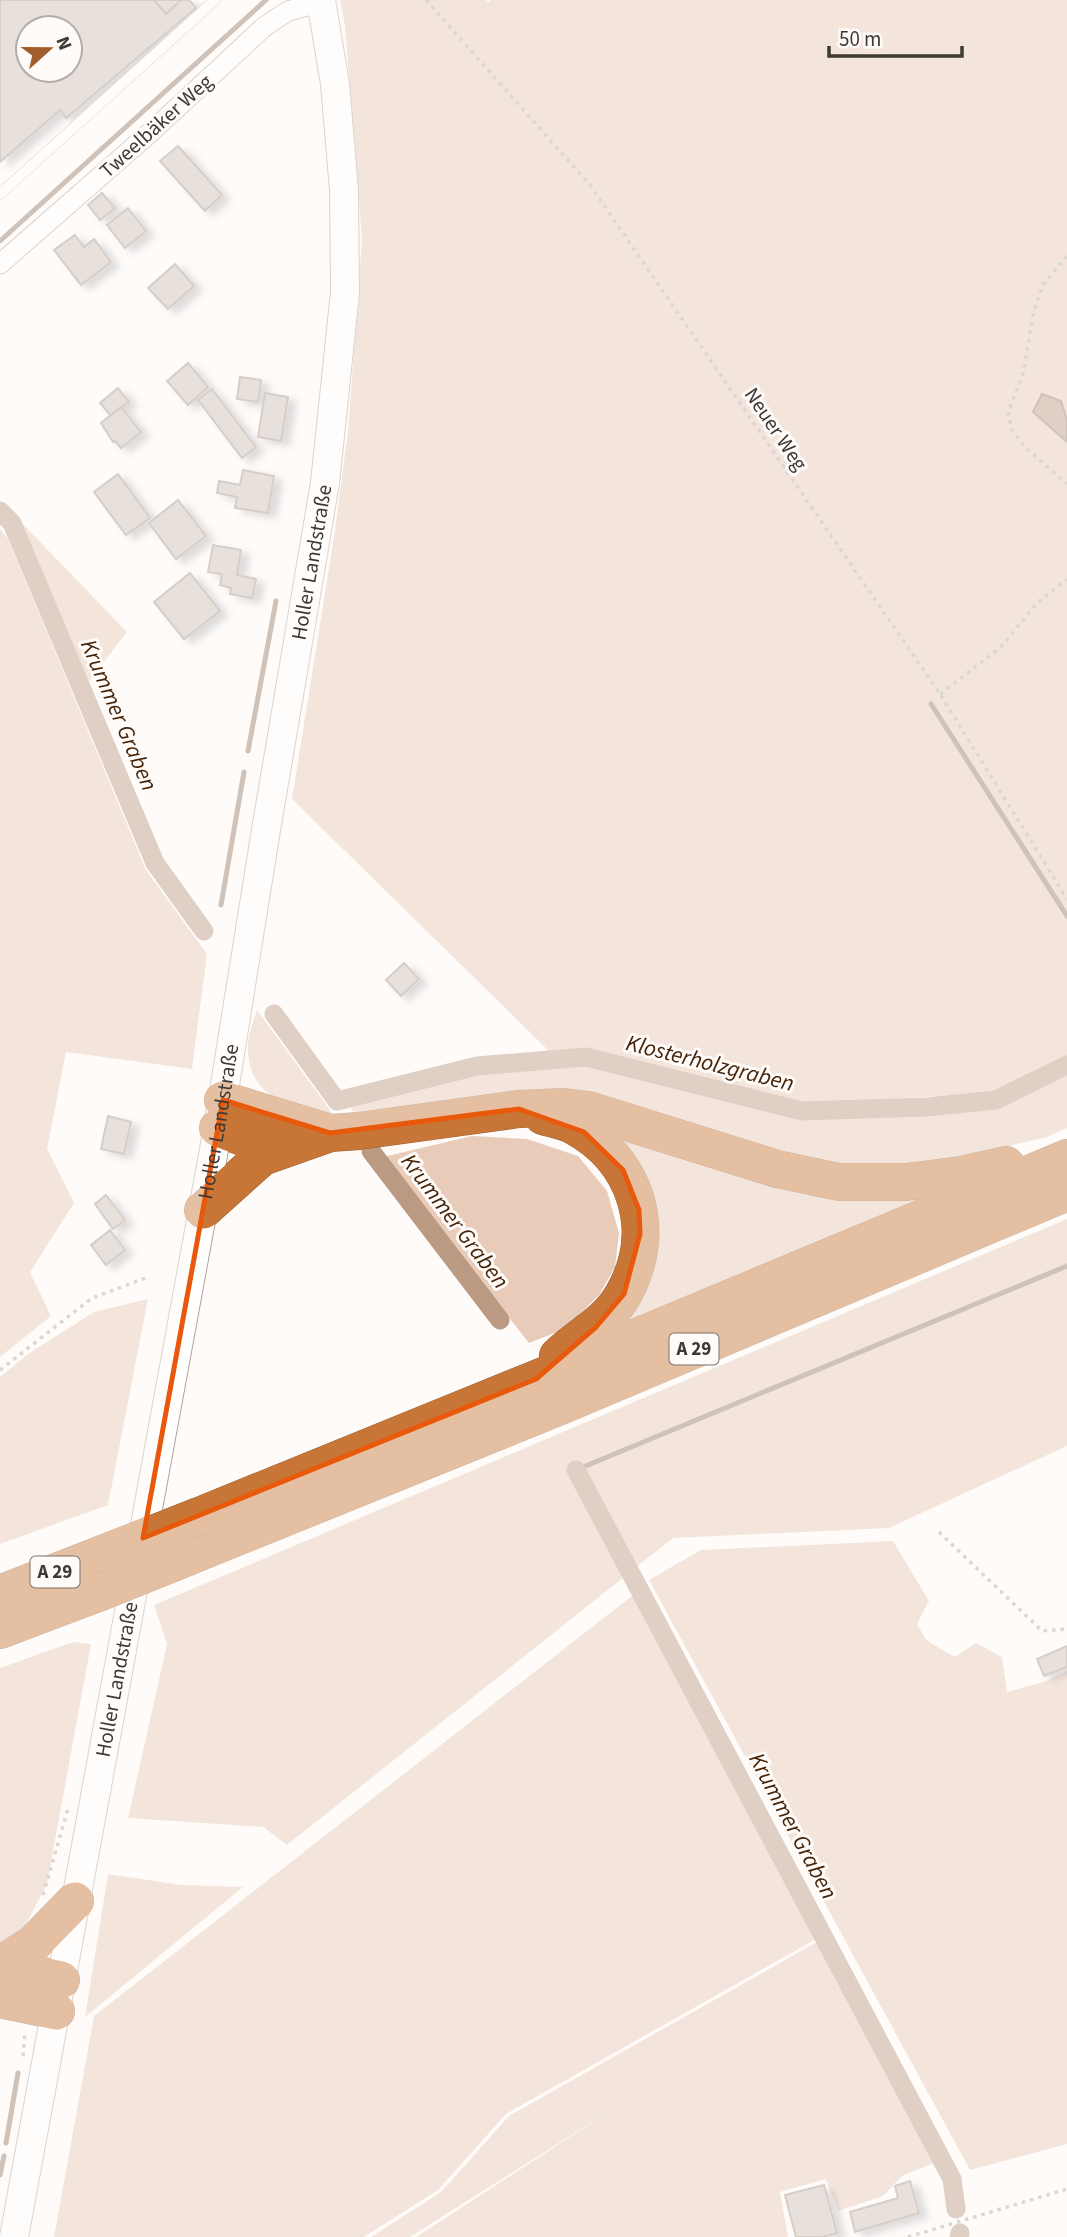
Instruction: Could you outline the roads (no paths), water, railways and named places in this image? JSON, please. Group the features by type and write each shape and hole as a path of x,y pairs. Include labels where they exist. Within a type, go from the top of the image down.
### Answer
{"highway":[{"path":"519,1109 584,1132 610,1154 623,1170 633,1189 639,1210 637,1257 624,1294 596,1327 563,1351 536,1379"},
{"path":"204,1210 262,1157 294,1144 330,1133 519,1109 588,1110 777,1169 839,1182 907,1182 961,1175 1008,1164 1064,1170"},
{"path":"221,1114 330,1133"},
{"path":"221,1114 253,1141 294,1144"},
{"name":"A 29","path":"0,1594 1064,1170"},
{"name":"A 29","path":"0,1630 99,1593 563,1405 1064,1170"},
{"path":"0,1965 33,1944 59,1898"},
{"path":"0,1972 34,1974 37,1999"}],"main road":[{"name":"Holler Landstraße","path":"14,2237 37,1999 204,1210 265,830 325,482 345,292 343,177 335,84 321,2"}],"street":[{"name":"Tweelbäker Weg","path":"0,264 152,131 264,27 288,11 321,2"}],"lane":[{"path":"0,194 215,0"}],"waterway":[{"path":"0,241 266,0"},
{"name":"Krummer Graben","path":"0,511 12,523 155,863 204,931"},
{"path":"248,751 276,601"},
{"path":"931,704 1067,916"},
{"path":"221,905 244,772"},
{"name":"Klosterholzgraben","path":"274,1014 337,1101 477,1066 586,1057 802,1111 926,1107 996,1100 1067,1065"},
{"name":"Krummer Graben","path":"371,1151 500,1320"},
{"path":"576,1470 1067,1266"},
{"name":"Krummer Graben","path":"576,1470 952,2179 956,2209"},
{"path":"6,2143 18,2073"},
{"path":"0,2175 4,2156"},
{"name":"Krummer Graben","path":"959,2237 960,2233"}]}
